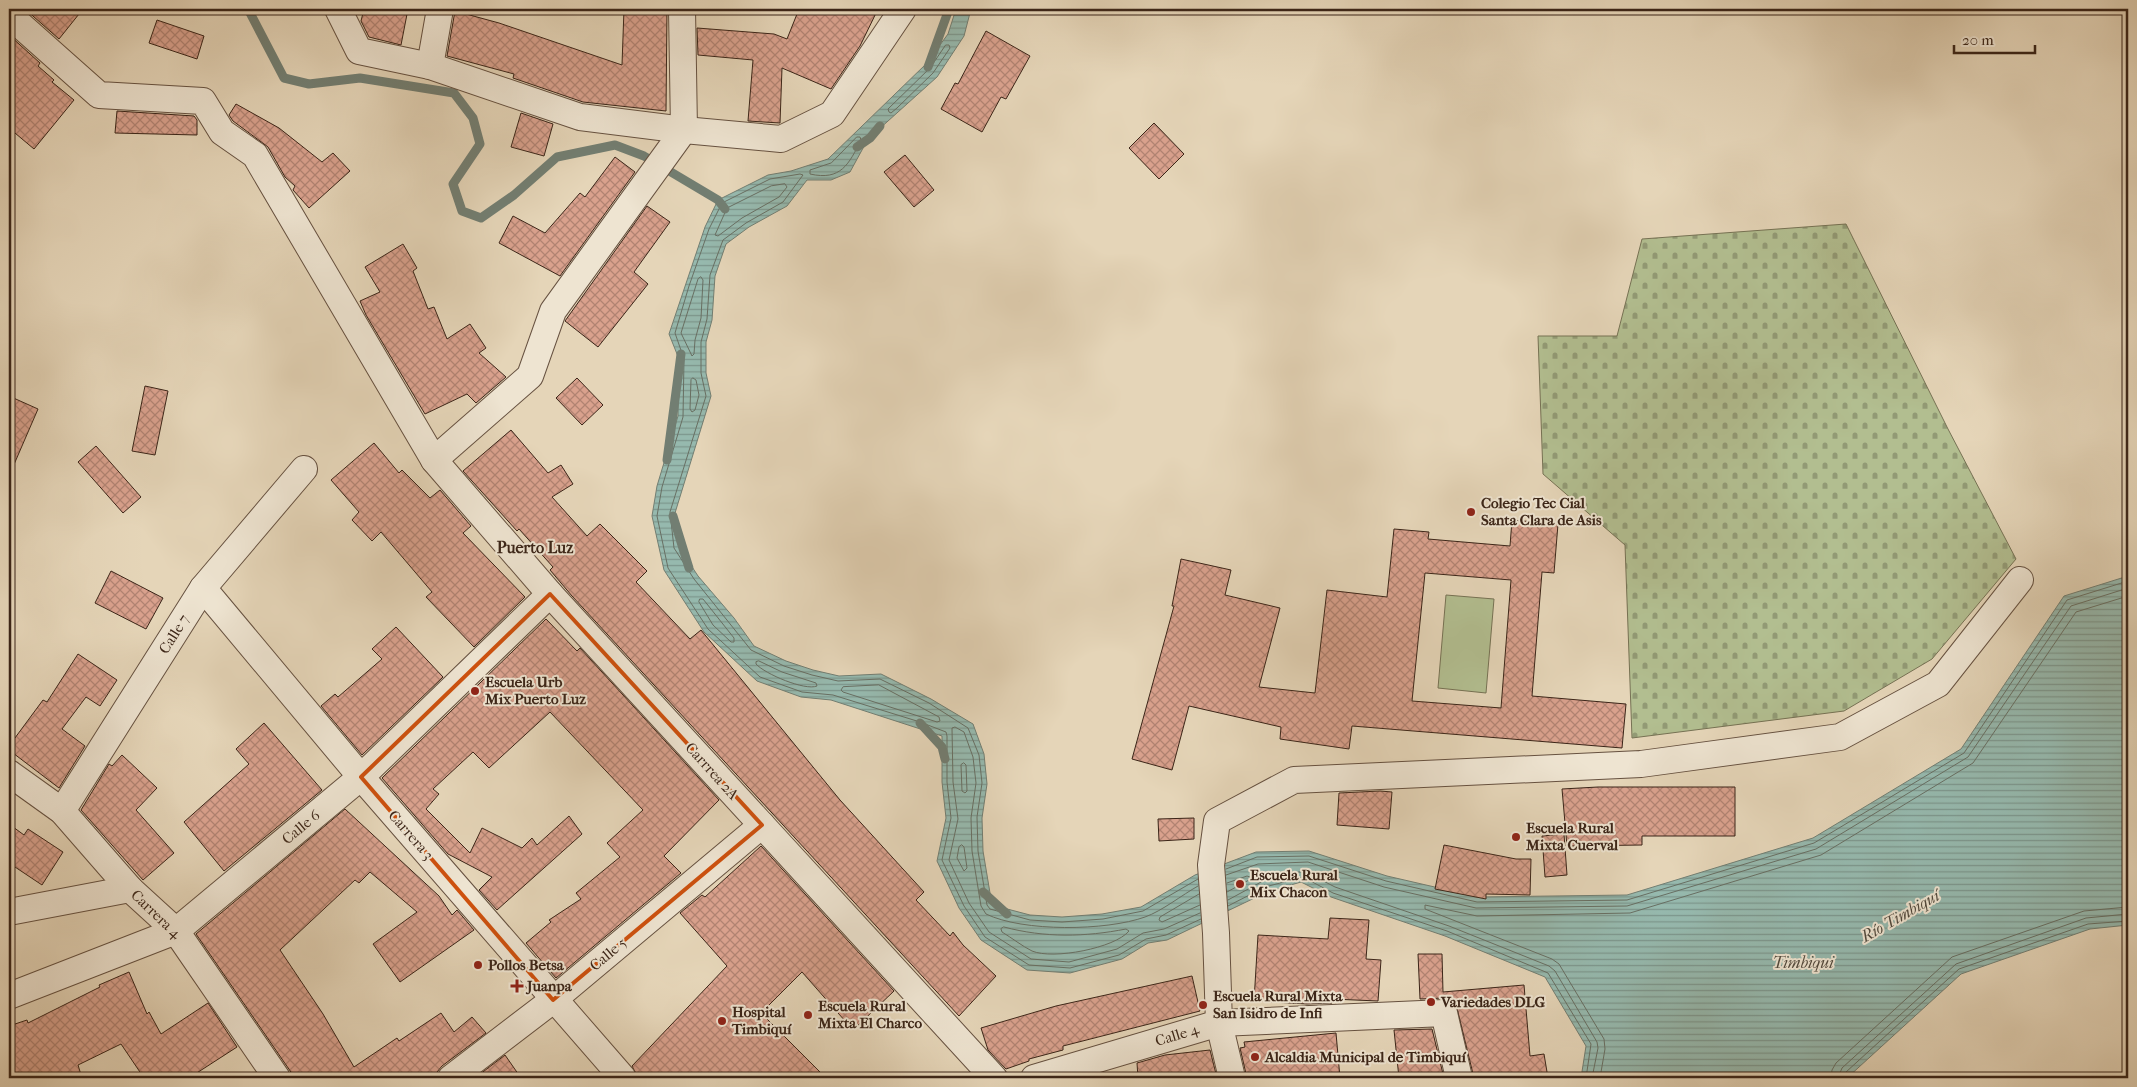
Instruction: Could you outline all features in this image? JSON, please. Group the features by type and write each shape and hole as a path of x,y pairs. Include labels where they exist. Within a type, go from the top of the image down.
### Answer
{"street":[{"path":"338,9 359,51 430,66 580,117 684,130 781,139 832,114 903,9"},
{"path":"430,66 440,9"},
{"path":"434,460 530,376 554,311 684,130 682,9"},
{"name":"Carrrea 2A","path":"9,16 99,95 203,102 222,132 255,155 434,460 550,594 994,1078"},
{"name":"Calle 7","path":"62,811 203,588 304,469"},
{"path":"1232,1078 1219,1023 1216,933 1210,865 1218,821 1294,780 1641,764 1840,737 1938,684 2020,580"},
{"name":"Carrera 3","path":"203,588 361,777 553,1000 623,1078"},
{"name":"Calle 6","path":"9,996 176,931 361,777 550,594"},
{"name":"Carrera 4","path":"9,773 62,811 130,890 176,931 277,1078"},
{"name":"Calle 5","path":"451,1078 553,1000 762,825"},
{"path":"9,912 130,890"},
{"name":"Calle 4","path":"1034,1078 1219,1023 1444,1013 1459,1078"}],"highlighted area":[{"path":"550,594 762,825 553,1000 361,777"}],"green space":[{"path":"1846,224 1948,429 2016,559 1932,659 1844,711 1632,738 1625,545 1543,474 1538,336 1617,336 1642,239"},
{"path":"1446,595 1494,599 1486,693 1438,688"}],"water":[{"name":"Timbiqui","path":"956,9 971,9 964,36 937,77 868,139 850,172 831,180 807,180 787,206 749,227 726,244 715,276 712,320 706,342 706,373 711,396 675,513 679,547 698,576 734,618 754,646 786,661 839,676 881,674 931,699 973,724 984,754 987,784 982,818 983,851 992,905 1030,915 1062,917 1102,914 1141,907 1195,875 1256,852 1309,851 1387,876 1478,897 1627,895 1813,838 1961,749 2064,596 2128,576 2128,925 2090,929 1961,974 1847,1078 1581,1078 1586,1046 1545,977 1445,936 1331,897 1301,882 1267,892 1167,940 1148,943 1122,959 1070,973 1027,970 981,940 959,908 937,861 946,818 942,782 942,736 831,700 801,697 757,681 704,632 664,570 652,516 657,486 678,416 679,359 669,334 705,227 718,200 768,175 791,171 828,159 926,64 948,34"}],"building":[{"path":"25,9 83,9 59,39"},
{"path":"364,9 408,9 401,45 369,37 361,21"},
{"path":"624,9 667,9 666,111 583,102 513,78 514,74 447,56 455,11 499,23 622,65"},
{"path":"799,9 878,9 860,46 831,89 782,68 780,123 748,121 753,60 698,55 697,28 774,34 787,39"},
{"path":"157,20 204,36 197,59 149,43"},
{"path":"986,31 1030,56 1006,99 1001,97 982,132 941,109 955,83 958,84"},
{"path":"9,35 40,63 38,66 54,80 52,82 74,100 34,149 9,128"},
{"path":"236,104 279,128 322,162 333,153 350,171 309,208 293,190 295,186 285,177 268,147 233,121 229,115"},
{"path":"117,111 194,116 197,120 197,135 115,133"},
{"path":"521,113 553,124 544,156 511,147"},
{"path":"1154,123 1184,154 1159,179 1129,148"},
{"path":"905,155 934,190 914,207 884,172"},
{"path":"615,157 635,172 560,276 499,243 513,216 545,233 580,193 585,197"},
{"path":"647,206 670,222 634,272 648,284 598,347 565,321"},
{"path":"403,244 417,268 413,271 428,309 434,307 447,339 470,324 486,348 479,353 506,377 476,403 467,394 425,414 366,315 360,301 380,292 365,267"},
{"path":"577,378 603,405 582,425 556,398"},
{"path":"145,386 168,391 155,455 132,451"},
{"path":"9,396 38,409 9,476"},
{"path":"511,430 548,473 561,465 573,484 552,497 587,536 600,524 647,571 636,582 690,639 701,630 840,800 924,892 916,900 950,936 953,932 963,945 996,976 959,1016 572,596 550,570 553,567 519,529 517,531 463,471"},
{"path":"374,443 399,473 402,470 430,498 440,490 471,526 463,533 525,597 474,647 426,597 432,592 381,532 372,541 352,520 359,512 331,480"},
{"path":"96,446 141,497 123,513 78,462"},
{"path":"1512,520 1558,524 1554,573 1542,572 1532,696 1626,704 1622,748 1352,726 1349,749 1280,739 1281,727 1189,706 1172,770 1132,759 1174,606 1172,606 1181,559 1231,570 1225,595 1280,608 1259,687 1315,693 1327,590 1387,597 1394,529 1429,532 1428,539 1510,546","holes":["1425,573 1511,580 1501,708 1412,701"]},
{"path":"111,571 163,598 146,629 95,603"},
{"path":"546,619 577,651 580,648 719,800 664,856 681,873 556,978 526,943 551,922 549,920 581,899 576,893 620,857 607,843 643,810 550,712 489,768 473,752 433,789 439,794 426,809 470,853 482,828 522,848 532,838 537,845 569,816 582,834 497,910 479,890 492,877 448,854 382,778"},
{"path":"396,627 443,677 362,755 321,706 335,694 338,697 382,659 372,649"},
{"path":"78,654 117,680 100,706 86,697 62,729 85,746 59,788 9,750 9,746 43,700 47,702"},
{"path":"264,723 322,790 224,871 184,822 249,764 236,749"},
{"path":"122,755 157,788 136,810 174,853 143,880 81,810 109,764 112,766"},
{"path":"1598,787 1735,787 1735,836 1642,836 1642,845 1567,846 1562,789"},
{"path":"1392,792 1389,829 1337,825 1339,793"},
{"path":"345,809 439,896 452,915 457,910 474,930 400,982 373,944 417,912 370,872 359,883 355,880 280,950 323,1014 354,1067 397,1038 399,1041 441,1013 454,1032 472,1017 486,1033 442,1066 437,1072 436,1078 295,1078 196,934"},
{"path":"1194,818 1194,839 1159,841 1158,819"},
{"path":"9,824 24,835 28,829 63,852 42,885 9,863"},
{"path":"1564,834 1567,875 1545,877 1542,836"},
{"path":"1444,845 1516,859 1531,859 1530,895 1486,894 1486,899 1435,889"},
{"path":"761,846 894,991 853,1030 802,972 761,1013 826,1078 638,1078 632,1066 727,966 680,913 702,895 705,897"},
{"path":"1330,918 1369,920 1366,959 1381,960 1378,1001 1332,999 1332,1003 1307,1004 1254,1001 1258,935 1328,939"},
{"path":"1418,954 1442,954 1443,992 1524,985 1530,1056 1544,1054 1548,1078 1474,1078 1456,1004 1444,998 1420,999"},
{"path":"129,972 147,1014 149,1012 161,1034 208,1003 237,1047 189,1078 144,1078 121,1044 78,1065 82,1078 9,1078 9,1026 27,1020 28,1023 100,987 99,985"},
{"path":"1192,976 1200,1011 1063,1046 1063,1050 1029,1059 1029,1061 1006,1069 988,1050 981,1028 1056,1006"},
{"path":"1432,1029 1444,1078 1399,1078 1394,1030"},
{"path":"1336,1033 1340,1078 1247,1078 1240,1048 1245,1047 1244,1042"},
{"path":"1210,1050 1217,1078 1138,1078 1137,1063 1165,1055"},
{"path":"505,1055 521,1078 475,1078"}],"waterway":[{"path":"248,9 284,78 309,84 360,78 454,93 473,118 480,144 453,184 462,211 481,218 514,195 557,157 615,145 644,156 718,200 725,209"},
{"path":"928,67 949,9"},
{"path":"857,147 870,138 880,126"},
{"path":"667,460 681,354"},
{"path":"673,516 689,568"},
{"path":"920,723 942,747 945,759"},
{"path":"983,892 1007,914"}],"place":[{"name":"Colegio Tec Cial Santa Clara de Asis","path":"1471,512"},
{"name":"Escuela Urb Mix Puerto Luz","path":"475,691"},
{"name":"Escuela Rural Mixta Cuerval","path":"1516,837"},
{"name":"Escuela Rural Mix Chacon","path":"1240,884"},
{"name":"Pollos Betsa","path":"478,965"},
{"name":"Juanpa","path":"517,986"},
{"name":"Variedades DLG","path":"1431,1002"},
{"name":"Escuela Rural Mixta San Isidro de Infi","path":"1203,1005"},
{"name":"Escuela Rural Mixta El Charco","path":"808,1015"},
{"name":"Hospital Timbiquí","path":"722,1021"},
{"name":"Alcaldia Municipal de Timbiquí","path":"1255,1057"}],"district":[{"name":"Puerto Luz","path":"535,547"}],"water label":[{"name":"Río Timbiquí","path":"1900,916"}]}
